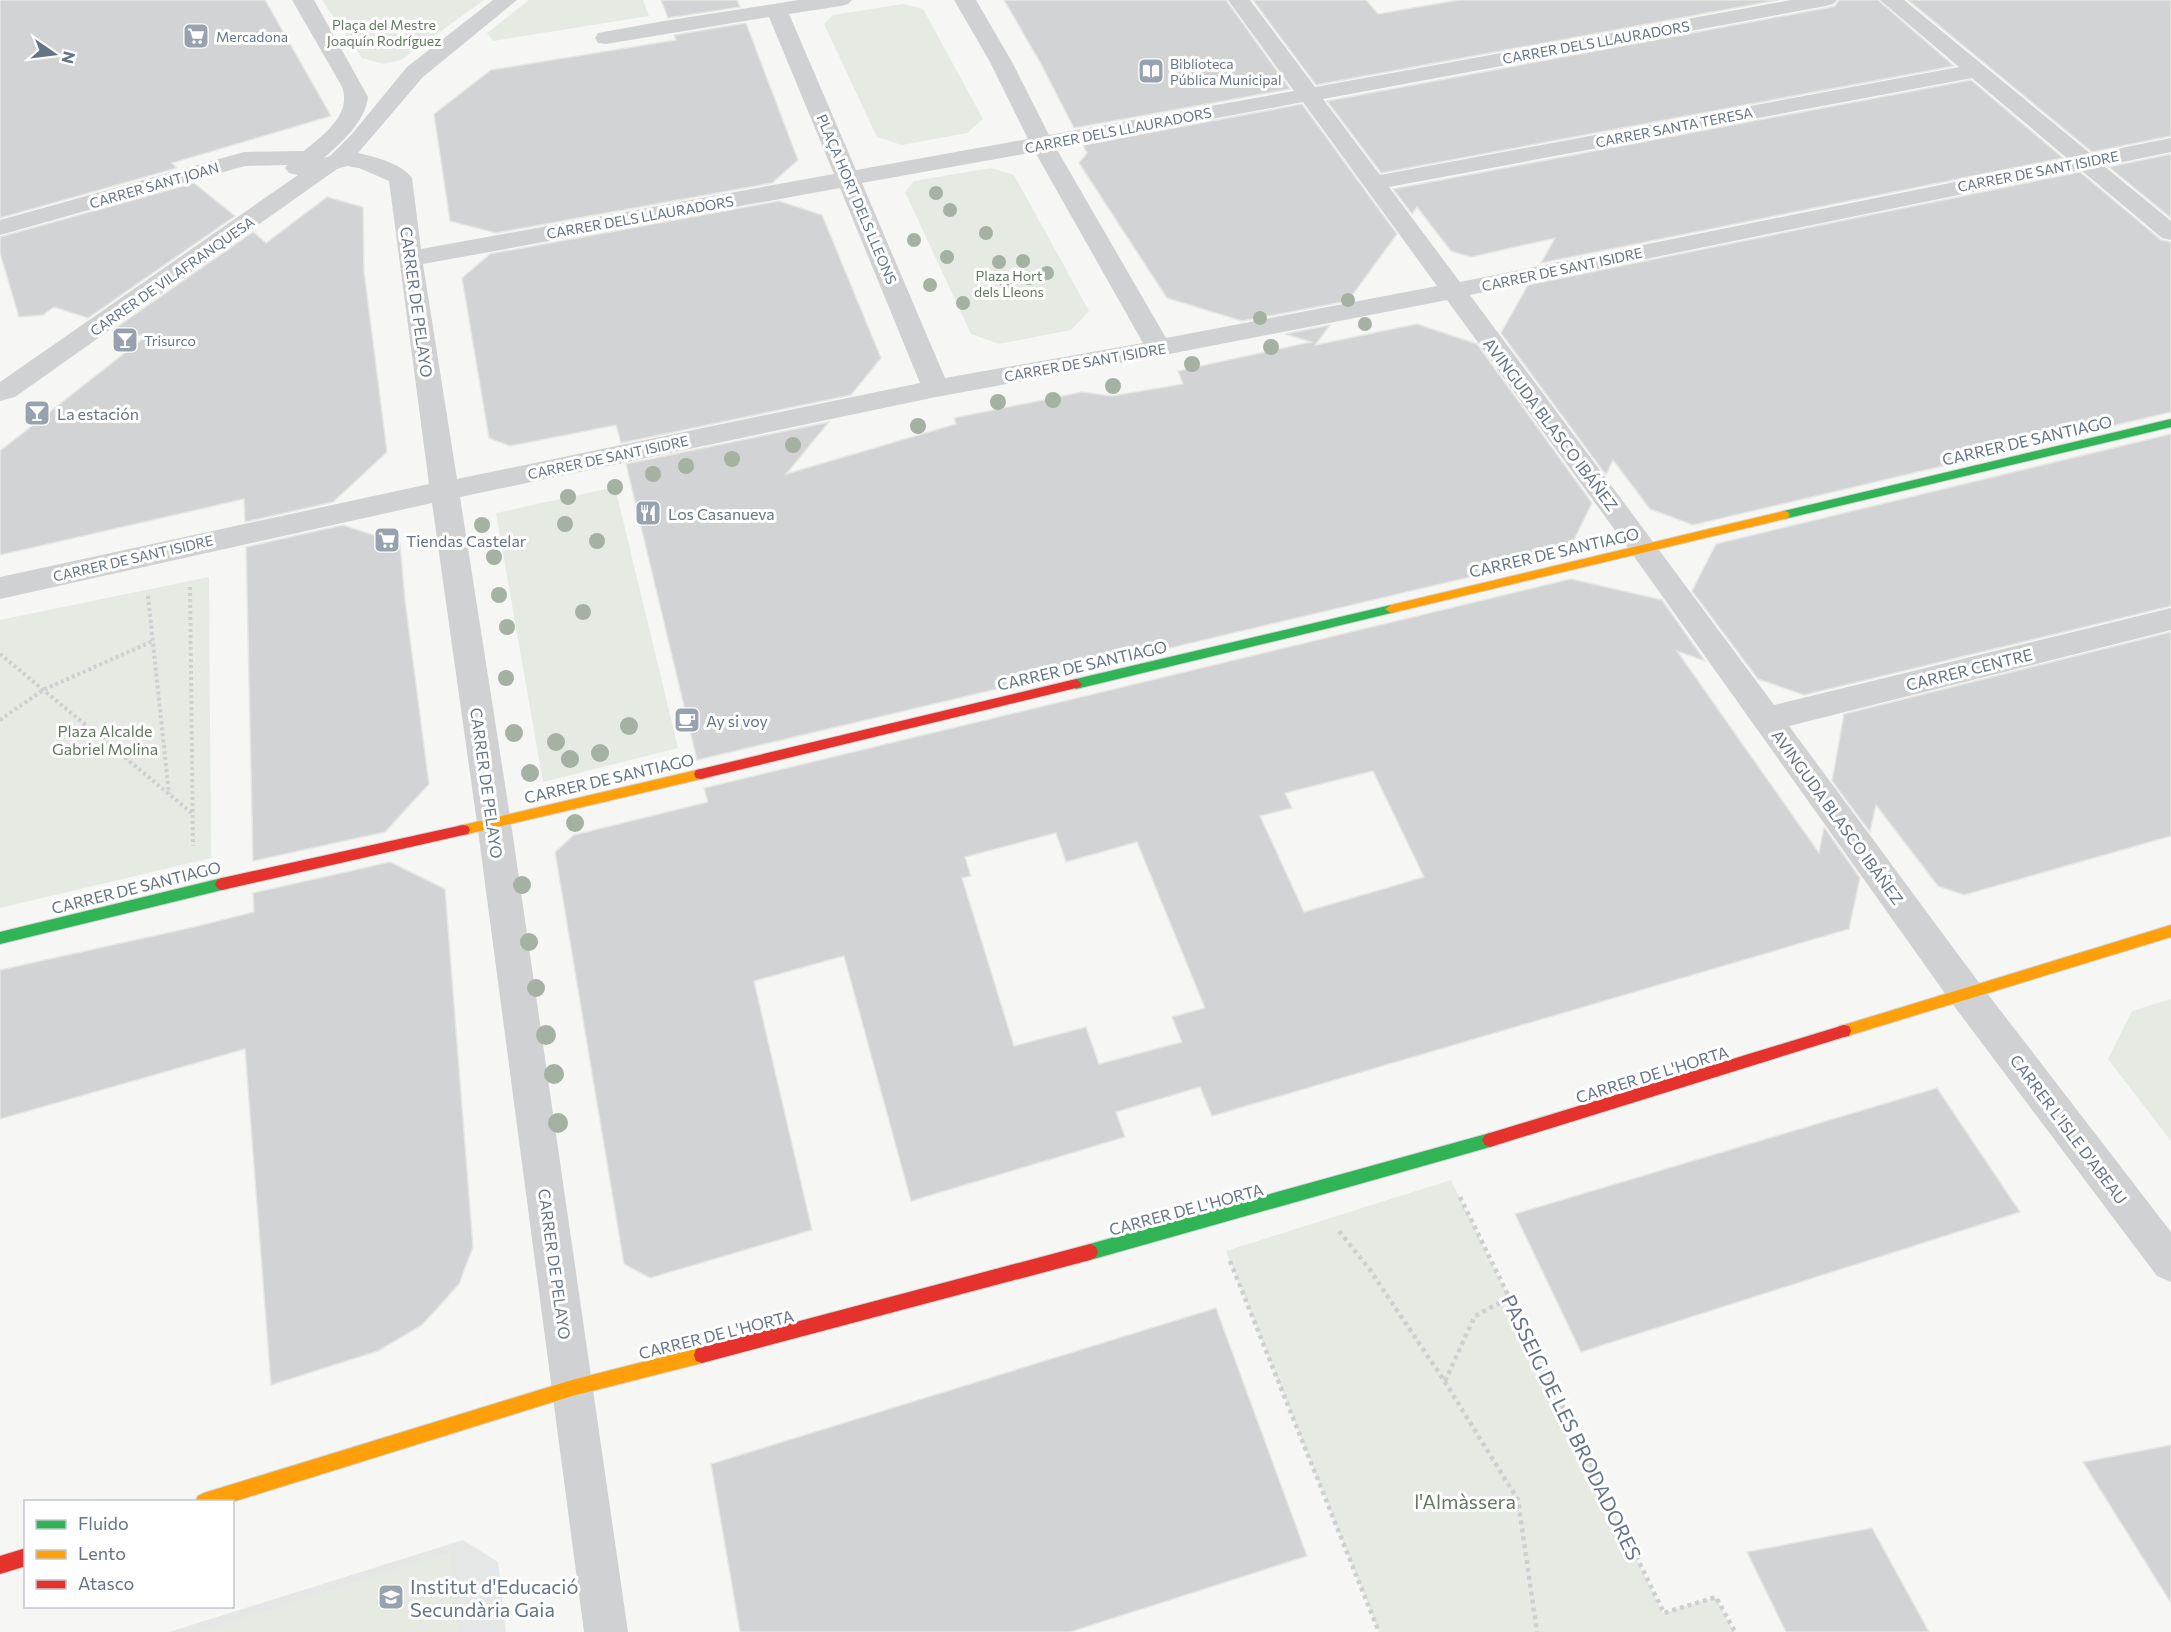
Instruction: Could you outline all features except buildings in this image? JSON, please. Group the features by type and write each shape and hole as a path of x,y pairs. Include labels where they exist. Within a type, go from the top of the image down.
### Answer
{"street":[{"name":"CARRER DE VILAFRANQUESA","path":"1,387 231,214 310,158 343,125 352,112 357,98 352,85 303,0"},
{"name":"CARRER DE VILAFRANQUESA","path":"1,387 337,160 360,139 415,72 506,0"},
{"path":"606,38 841,0"},
{"path":"965,0 1001,62 1042,144 1158,348"},
{"name":"AVINGUDA BLASCO IBÁÑEZ","path":"1239,0 1643,548 1967,995"},
{"name":"CARRER DELS LLAURADORS","path":"410,259 1826,0"},
{"path":"1891,0 2171,233"},
{"name":"PLAÇA HORT DELS LLEONS","path":"777,10 936,388"},
{"name":"CARRER SANTA TERESA","path":"1373,183 1975,71"},
{"name":"CARRER DE SANT ISIDRE","path":"0,588 181,547 936,388 1453,291 2171,145"},
{"name":"CARRER SANT JOAN","path":"0,228 244,159 310,158"},
{"name":"CARRER DE PELAYO","path":"337,160 371,162 400,178 494,823 606,1632"},
{"name":"CARRER DE SANTIAGO","path":"0,938 199,888 494,823 2171,423"},
{"name":"CARRER CENTRE","path":"1767,719 2171,619"},
{"name":"CARRER DE L'HORTA","path":"210,1500 572,1388 906,1302 1308,1194 1439,1156 2171,931"},
{"name":"CARRER L'ISLE D'ABEAU","path":"1967,995 2171,1263"},
{"path":"0,1565 24,1558"}],"path":[{"path":"181,547 190,581 193,862 199,888"},
{"path":"148,590 169,794"},
{"path":"0,720 43,690 153,641"},
{"path":"0,654 193,814"},
{"name":"PASSEIG DE LES BRODADORES","path":"1439,1156 1664,1613 1716,1597 1735,1632"},
{"path":"1308,1194 1370,1270 1445,1382 1518,1500 1537,1632"},
{"path":"1213,1218 1379,1632"},
{"path":"1445,1382 1475,1316 1509,1298"}],"shaded area":[{"name":"Institut d'Educació Secundària Gaia","path":"463,1540 498,1562 506,1632 169,1632"}],"green space":[{"name":"Plaça del Mestre Joaquín Rodríguez","path":"322,0 484,0 401,60 383,64 362,58"},
{"name":"Plaça del Mestre Joaquín Rodríguez","path":"529,0 643,0 649,16 493,41 487,33"},
{"path":"903,4 923,9 983,119 967,133 902,145 877,137 824,24 833,15"},
{"name":"Plaza Hort dels Lleons","path":"991,168 1014,175 1089,311 1071,330 999,344 971,334 905,192 914,181"},
{"path":"615,487 678,748 543,782 496,513"},
{"name":"Plaza Alcalde Gabriel Molina","path":"209,577 211,858 0,908 0,620"},
{"path":"2171,999 2171,1141 2108,1059 2132,1011"},
{"name":"l'Almàssera","path":"1451,1180 1663,1613 1716,1597 1734,1632 1379,1632 1226,1251"},
{"name":"Institut d'Educació Secundària Gaia","path":"450,1552 458,1632 198,1632"}],"traffic: fast":[{"path":"1784,515 2171,423"},
{"path":"1076,684 1391,609"},
{"path":"0,938 222,884"},
{"path":"1090,1252 1490,1140"}],"traffic: slow":[{"path":"1391,609 1784,515"},
{"path":"463,830 701,774"},
{"path":"1844,1031 2171,931"},
{"path":"210,1500 572,1388 702,1355"}],"traffic: jam":[{"path":"701,774 1076,684"},
{"path":"222,884 463,830"},
{"path":"1490,1140 1844,1031"},
{"path":"702,1355 1090,1252"},
{"path":"0,1565 24,1558"}],"place":[{"name":"Mercadona","path":"196,36"},
{"name":"Biblioteca Pública Municipal","path":"1151,71"},
{"name":"Trisurco","path":"125,340"},
{"name":"La estación","path":"37,413"},
{"name":"Los Casanueva","path":"648,513"},
{"name":"Tiendas Castelar","path":"387,540"},
{"name":"Ay si voy","path":"687,720"},
{"name":"Institut d'Educació Secundària Gaia","path":"391,1597"}]}
